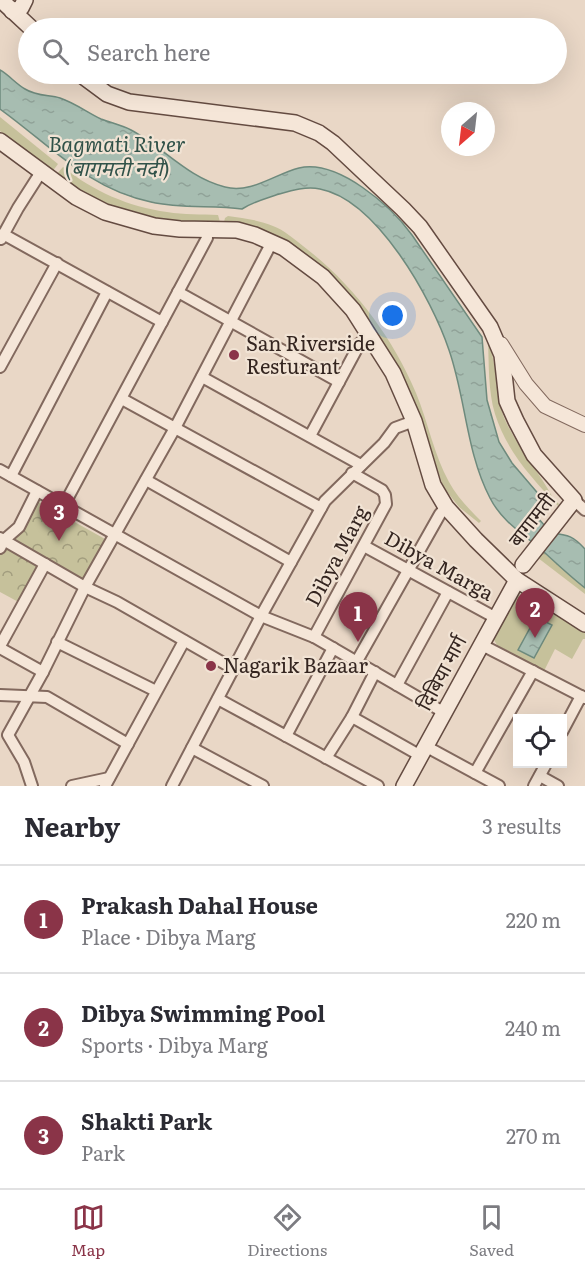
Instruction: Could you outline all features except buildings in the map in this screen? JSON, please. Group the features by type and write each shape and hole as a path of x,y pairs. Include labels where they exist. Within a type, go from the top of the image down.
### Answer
{"main road":[{"path":"6,5 21,8 25,0"},
{"path":"6,5 20,18"},
{"path":"94,84 107,94 129,102 295,123 319,133 333,143 396,201 420,227 490,327 502,355 507,400 516,421 534,454 579,505"},
{"path":"0,141 89,205 154,226 237,230 272,242 295,255 323,277 353,310 393,373 414,421 433,484 446,507 517,580 585,624"},
{"name":"बागामती","path":"523,565 579,505"},
{"name":"दिबिया मार्ग","path":"404,786 517,580"}],"street":[{"path":"41,172 2,237 57,263 162,322"},
{"path":"64,505 207,238 206,229"},
{"path":"32,786 24,762 4,735 31,695 85,586 175,428 272,242"},
{"path":"0,367 57,263"},
{"path":"11,476 107,291"},
{"path":"178,292 339,382"},
{"path":"490,327 526,384 545,406 585,425"},
{"path":"310,436 360,343 369,336"},
{"path":"202,377 361,465"},
{"path":"122,399 321,508"},
{"path":"172,786 261,616 325,501 384,443 395,428 414,421"},
{"path":"0,470 261,616 314,636 445,713"},
{"name":"Dibya Marg","path":"314,636 382,513 386,499 382,490 352,473"},
{"path":"146,480 291,562"},
{"path":"37,491 19,527 1,542 117,602 234,669"},
{"path":"357,661 446,507"},
{"name":"Dibya Marga","path":"364,546 496,618"},
{"path":"43,672 0,647 45,564"},
{"path":"397,685 448,591"},
{"path":"72,786 107,782 137,723 184,641"},
{"path":"57,642 156,691"},
{"path":"482,645 583,697 567,724"},
{"path":"286,736 333,648"},
{"path":"475,773 532,671"},
{"path":"326,758 352,717 375,672"},
{"path":"0,695 47,697 128,744"},
{"path":"218,699 378,786"},
{"path":"352,717 499,786"},
{"path":"192,748 263,786"},
{"path":"537,781 558,786"}],"green space":[{"path":"0,117 58,164 52,172 0,131"},
{"path":"63,167 99,190 125,202 173,213 218,215 220,222 165,221 116,208 70,185 56,175"},
{"path":"228,216 262,222 281,230 321,261 369,312 395,351 416,393 435,450 449,482 468,508 481,521 479,523 459,507 444,488 432,456 426,430 411,398 340,287 224,222"},
{"path":"488,340 506,422 559,504 558,506 521,464 500,428 491,396"},
{"path":"35,500 105,539 82,582 12,543"},
{"path":"5,542 45,564 24,605 0,592 0,550"},
{"path":"542,551 585,588 585,594 538,558"},
{"path":"524,592 585,630 585,639 572,659 555,649 544,671 497,645 493,638 502,619 514,600"}],"water":[{"name":"Bagmati River (बागमती नदी)","path":"0,70 29,91 66,100 101,119 131,130 199,177 212,183 225,187 244,188 299,168 314,167 346,178 377,199 403,223 482,337 487,400 499,442 512,463 547,504 538,518 551,533 570,537 585,549 585,588 514,528 495,507 476,462 455,369 441,329 430,305 400,255 362,212 341,197 314,188 281,193 242,209 174,205 128,196 108,187 71,164 0,109"},
{"path":"536,617 552,625 534,658 518,650"}],"place":[{"name":"San Riverside Resturant","path":"234,355"},
{"name":"Shakti Park","path":"59,541"},
{"name":"Dibya Swimming Pool","path":"535,638"},
{"name":"Prakash Dahal House","path":"358,642"},
{"name":"Nagarik Bazaar","path":"211,666"}]}
